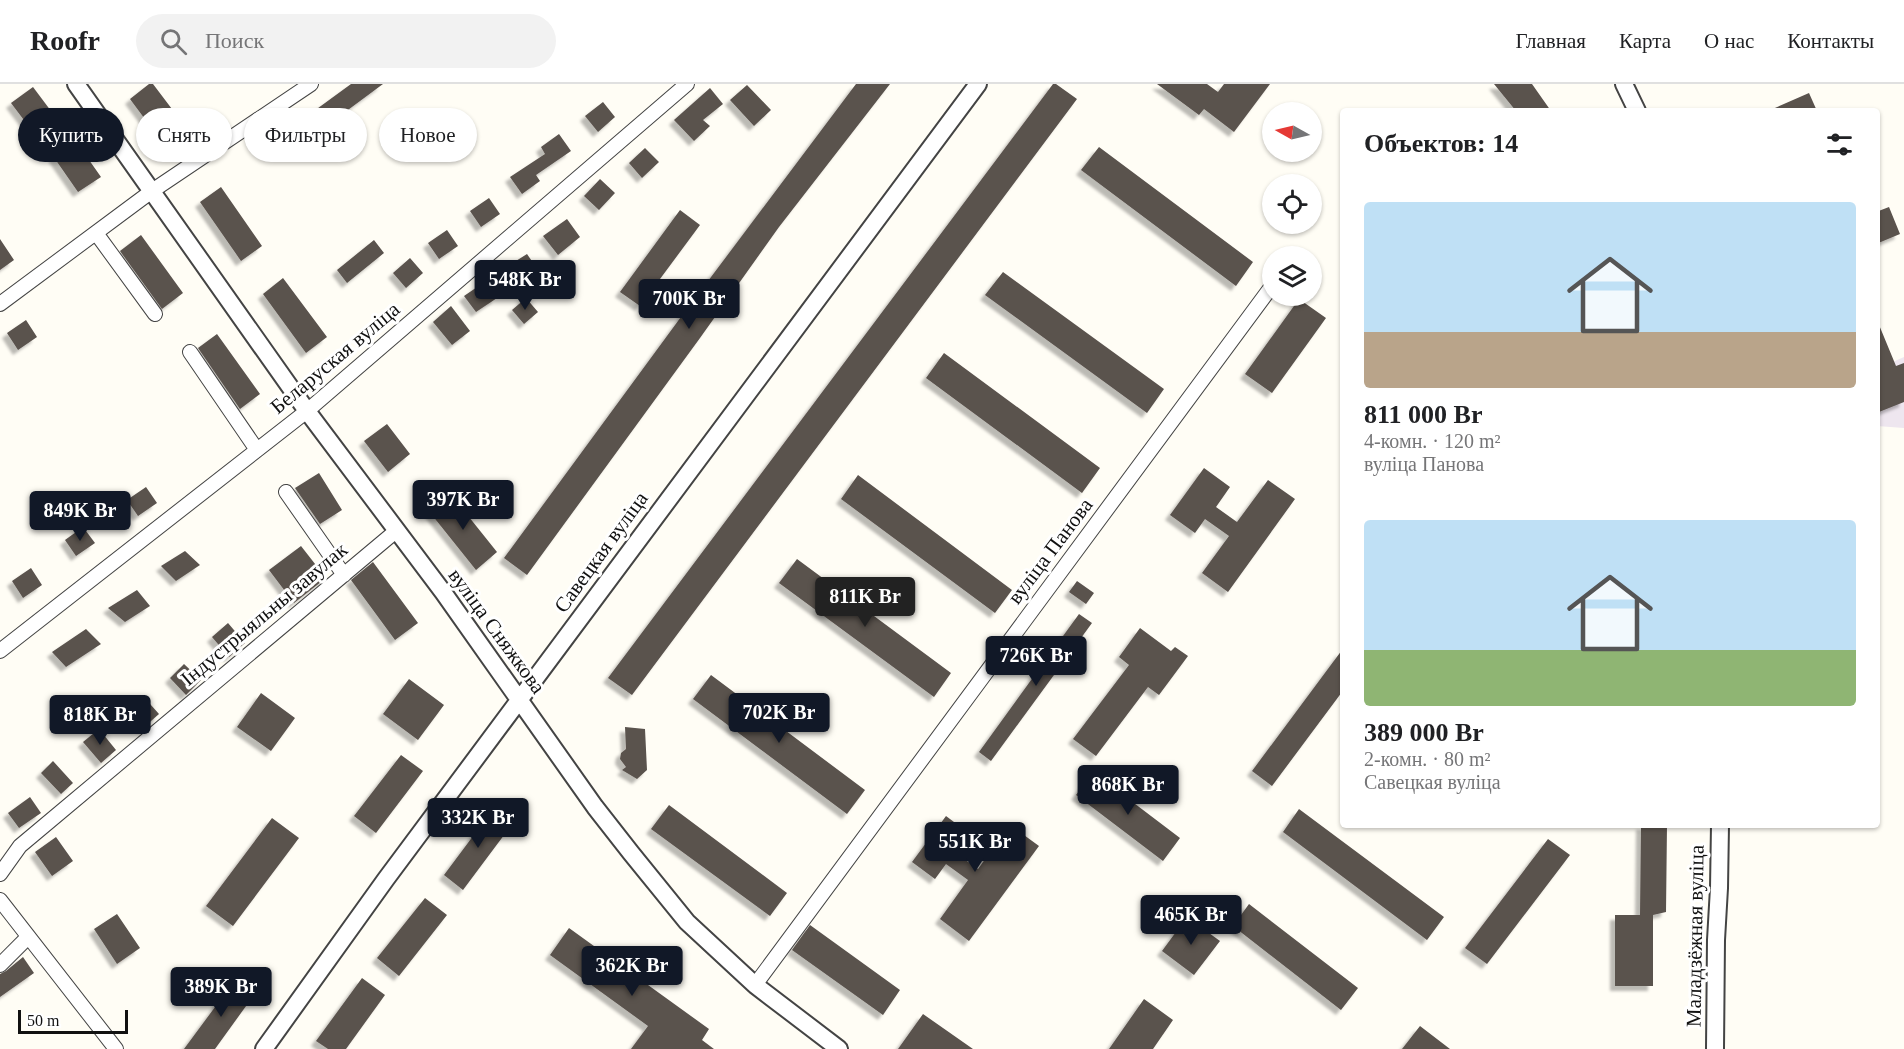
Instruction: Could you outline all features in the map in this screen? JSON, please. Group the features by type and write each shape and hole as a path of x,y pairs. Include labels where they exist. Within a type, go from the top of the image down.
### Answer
{"street":[{"name":"вуліца Сняжкова","path":"76,84 307,411 442,592 595,807 687,922 755,985 839,1049"},
{"path":"0,304 152,191 311,84"},
{"name":"Беларуская вуліца","path":"0,651 307,411 687,84"},
{"name":"Савецкая вуліца","path":"264,1049 386,879 978,84"},
{"path":"1624,84 1635,108"},
{"path":"96,233 155,314"},
{"name":"вуліца Панова","path":"755,985 1262,300"},
{"path":"190,352 257,450"},
{"path":"286,492 344,574"},
{"name":"Індустрыяльны завулак","path":"0,874 20,846 396,531"},
{"name":"Маладзёжная вуліца","path":"1715,1049 1720,828"},
{"path":"0,900 116,1049"},
{"path":"0,965 28,937"}],"shaded area":[{"path":"1904,357 1904,428 1880,426 1880,368"}],"building":[{"path":"149,84 153,84 171,108 137,108 130,99"},
{"path":"351,84 383,84 351,108 318,108"},
{"path":"856,84 890,84 779,227 527,575 504,558"},
{"path":"1053,84 1077,99 632,695 608,678"},
{"path":"1157,84 1207,84 1218,92 1224,84 1270,84 1234,132 1204,109 1199,115"},
{"path":"1494,84 1532,84 1549,108 1514,108"},
{"path":"747,85 771,110 754,126 730,100"},
{"path":"33,87 49,108 18,108 18,112 11,103"},
{"path":"710,88 723,104 703,120 710,126 694,141 674,120"},
{"path":"1809,93 1816,108 1775,108"},
{"path":"603,102 615,117 598,132 585,116"},
{"path":"559,134 571,151 536,175 540,181 522,194 510,177 545,154 541,147"},
{"path":"1099,147 1253,262 1236,286 1081,170"},
{"path":"645,148 659,162 642,178 629,163"},
{"path":"57,162 90,162 101,177 78,192"},
{"path":"600,179 615,193 599,210 584,196"},
{"path":"221,187 262,246 241,261 200,202"},
{"path":"489,198 500,214 481,227 470,211"},
{"path":"1889,207 1900,234 1880,242 1880,210"},
{"path":"680,210 700,225 640,306 620,292"},
{"path":"567,219 580,237 558,255 543,236"},
{"path":"447,230 458,246 439,259 428,243"},
{"path":"141,235 183,293 162,309 120,251"},
{"path":"0,239 14,260 0,270"},
{"path":"374,240 384,253 347,283 337,270"},
{"path":"527,254 538,270 519,283 508,266"},
{"path":"410,258 423,273 406,288 393,273"},
{"path":"1003,272 1164,389 1147,413 985,295"},
{"path":"283,278 327,337 306,353 263,294"},
{"path":"486,281 497,298 476,312 464,296"},
{"path":"526,298 538,312 524,324 512,310"},
{"path":"451,306 470,331 452,345 433,322"},
{"path":"1294,306 1309,306 1326,318 1272,393 1245,374"},
{"path":"26,320 37,337 18,350 7,333"},
{"path":"1880,327 1896,366 1904,363 1904,402 1880,412"},
{"path":"217,334 260,394 240,409 198,348"},
{"path":"944,353 1100,468 1082,493 926,378"},
{"path":"387,424 410,454 388,472 364,441"},
{"path":"1204,468 1230,487 1216,507 1237,522 1268,480 1295,499 1228,592 1202,573 1229,536 1205,519 1195,533 1170,515"},
{"path":"319,473 342,510 320,524 295,488"},
{"path":"858,475 1012,590 995,613 841,499"},
{"path":"146,487 157,503 138,516 127,500"},
{"path":"449,492 497,552 476,570 428,510"},
{"path":"83,527 95,543 76,556 65,540"},
{"path":"301,546 326,578 294,603 269,570"},
{"path":"185,551 200,565 176,581 161,566"},
{"path":"797,559 951,673 934,697 779,583"},
{"path":"373,562 418,623 395,640 351,580"},
{"path":"31,568 42,585 23,598 12,581"},
{"path":"1077,581 1094,593 1086,604 1069,592"},
{"path":"137,590 150,606 125,622 108,608"},
{"path":"1079,614 1092,623 991,761 979,752"},
{"path":"228,623 245,643 229,657 212,637"},
{"path":"1140,628 1171,651 1175,647 1188,656 1159,695 1148,687 1096,756 1073,739 1129,665 1119,657"},
{"path":"86,629 101,644 66,667 52,652"},
{"path":"1340,653 1340,695 1272,786 1252,771"},
{"path":"184,664 201,680 186,695 170,678"},
{"path":"711,675 865,790 847,814 693,699"},
{"path":"409,679 444,705 418,740 383,714"},
{"path":"261,693 295,718 271,751 237,727"},
{"path":"142,695 159,714 143,728 126,709"},
{"path":"625,727 645,729 647,770 637,779 622,770 626,767 620,759 621,753 626,749"},
{"path":"99,729 116,750 101,763 83,742"},
{"path":"401,755 423,771 376,833 354,816"},
{"path":"53,761 73,783 61,794 41,773"},
{"path":"1093,772 1180,838 1163,861 1076,795"},
{"path":"30,797 41,813 19,828 8,813"},
{"path":"669,805 787,893 770,916 651,829"},
{"path":"494,808 513,823 463,890 444,875"},
{"path":"1299,809 1444,917 1427,940 1283,832"},
{"path":"946,816 970,834 956,853 978,869 1010,825 1039,846 969,941 940,919 968,880 946,864 935,879 912,862"},
{"path":"272,818 299,838 233,926 206,906"},
{"path":"1641,828 1667,828 1666,912 1653,915 1653,986 1615,986 1615,915 1640,915"},
{"path":"56,837 73,861 52,876 35,852"},
{"path":"1548,839 1570,855 1487,964 1465,948"},
{"path":"425,898 447,915 399,976 377,958"},
{"path":"1249,904 1358,988 1341,1010 1233,926"},
{"path":"117,914 140,948 117,964 94,929"},
{"path":"1187,917 1220,941 1194,975 1162,951"},
{"path":"810,925 900,990 883,1015 792,950"},
{"path":"569,928 709,1029 702,1040 714,1049 631,1049 648,1026 550,955"},
{"path":"23,957 34,973 0,997 0,974"},
{"path":"362,978 385,995 346,1049 328,1049 316,1041"},
{"path":"235,980 254,995 215,1049 184,1049"},
{"path":"1144,999 1173,1020 1153,1049 1109,1049"},
{"path":"923,1014 973,1049 898,1049"},
{"path":"1420,1026 1450,1049 1402,1049"}]}
